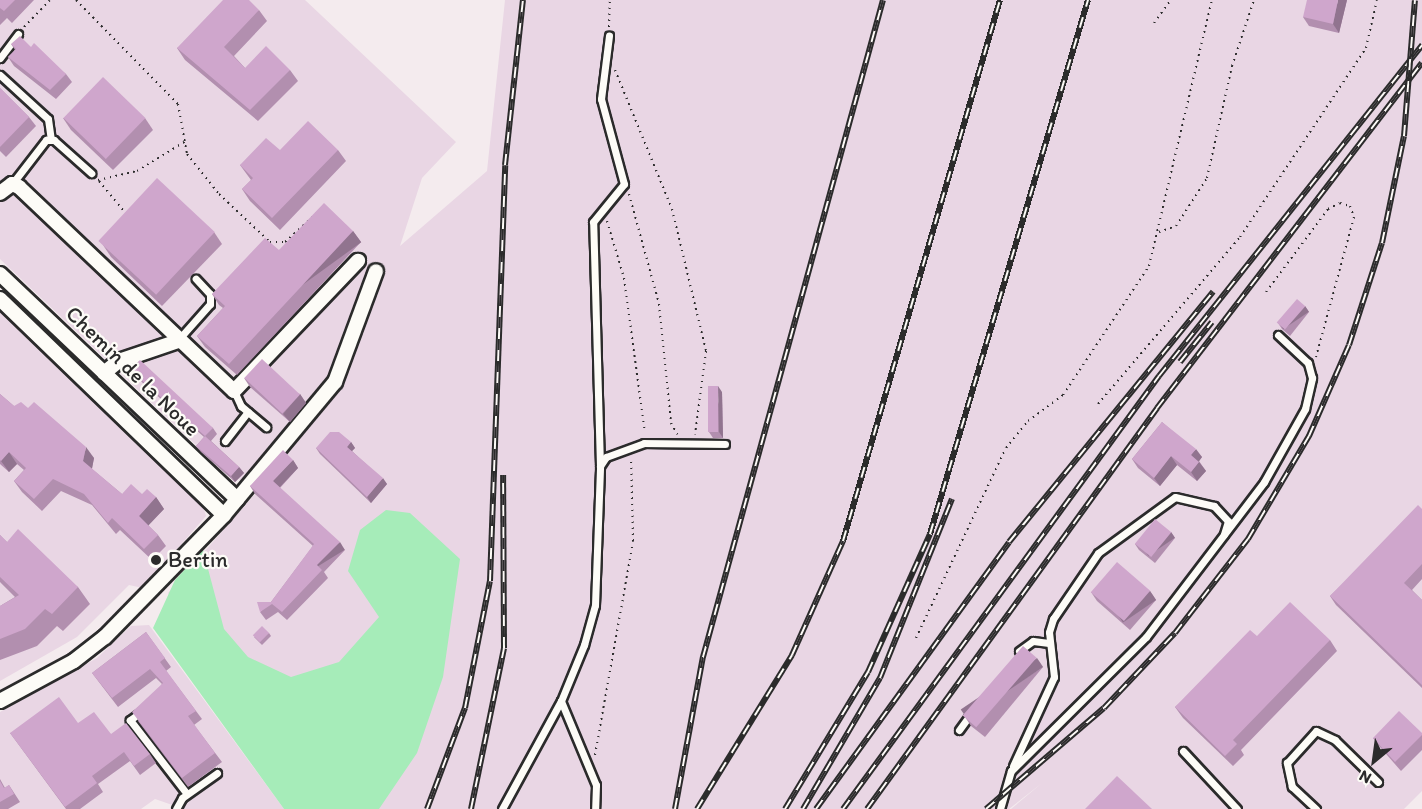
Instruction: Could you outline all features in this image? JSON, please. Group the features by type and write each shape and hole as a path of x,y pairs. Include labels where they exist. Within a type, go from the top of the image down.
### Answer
{"street":[{"path":"0,193 12,184 234,391 358,261"},
{"path":"0,701 74,661 105,637 225,515 335,382 376,271"},
{"name":"Chemin de la Noue","path":"0,274 237,499"},
{"name":"Chemin de la Noue","path":"0,298 225,515"},
{"path":"104,373 118,361 178,341"}],"lane":[{"path":"0,58 18,34"},
{"path":"502,809 561,702 595,604 600,466 593,222 602,207 624,183 601,99 610,53 609,36"},
{"path":"0,75 48,119 51,140 91,173"},
{"path":"12,184 51,140"},
{"path":"178,341 210,304 210,294 196,279"},
{"path":"1011,771 1146,637 1223,540 1290,437 1312,378 1308,363 1278,335"},
{"path":"234,391 248,412 266,427"},
{"path":"225,441 248,412"},
{"path":"600,466 606,457 644,443 725,444"},
{"path":"1000,809 1011,771 1054,677 1049,643 1053,619 1098,553 1159,506 1175,497 1203,500 1228,521 1223,540"},
{"path":"1014,658 1033,641 1049,643"},
{"path":"561,702 591,769 595,809"},
{"path":"959,730 980,702"},
{"path":"147,706 130,720 187,794"},
{"path":"1316,809 1292,787 1287,763 1316,731 1335,740 1378,782"},
{"path":"1183,751 1237,809"},
{"path":"176,809 187,794 217,772"}],"path":[{"path":"18,34 50,0"},
{"path":"76,0 178,104 187,154 219,194 270,242 285,242 311,213 321,216"},
{"path":"609,36 610,0"},
{"path":"1154,23 1171,0"},
{"path":"916,638 1006,448 1028,421 1063,395 1138,286 1159,232 1212,0"},
{"path":"1159,232 1176,226 1207,178 1232,66 1254,0"},
{"path":"1098,404 1240,237 1366,48 1377,0"},
{"path":"610,53 672,209 706,351 689,443"},
{"path":"99,181 137,171 186,141"},
{"path":"91,173 130,225"},
{"path":"624,183 659,304 671,423 689,443"},
{"path":"1266,292 1328,210 1340,203 1350,206 1354,217 1312,378"},
{"path":"602,207 629,308 647,418 644,443"},
{"path":"591,769 633,541 629,447"}],"shaded area":[{"path":"0,0 305,0 456,142 422,178 400,246 487,171 505,0 1422,0 1422,791 1404,809 1011,809 1042,783 1009,809 306,809 168,593 255,494 239,479 235,482 0,259"},
{"path":"0,306 200,496 206,516 143,588 129,585 77,637 0,681"},
{"path":"149,625 284,809 184,809 155,799 141,809 0,809 0,712 97,658 131,626"}],"green space":[{"path":"386,510 410,513 460,559 443,677 417,753 379,809 284,809 153,628 175,580 203,550 224,629 248,657 291,677 339,662 379,617 348,571 360,530"}],"building":[{"path":"0,0 15,0 4,11 0,8"},
{"path":"223,0 249,0 259,10 224,47 245,68 266,46 290,70 250,110 177,48"},
{"path":"1307,0 1338,0 1333,24 1303,17"},
{"path":"20,36 31,47 34,43 66,74 50,90 8,57 16,49 11,44"},
{"path":"103,77 145,118 106,159 63,118"},
{"path":"0,88 29,117 0,147"},
{"path":"308,121 338,150 272,218 242,189 253,178 240,165 266,138 280,150"},
{"path":"157,178 215,232 156,295 98,241"},
{"path":"324,203 353,231 229,364 197,336 225,306 212,294 265,238 279,250"},
{"path":"1297,299 1305,306 1285,330 1277,322"},
{"path":"262,359 300,394 282,413 244,378"},
{"path":"140,360 213,428 205,436 130,370"},
{"path":"708,386 718,386 718,432 708,432"},
{"path":"0,394 14,406 21,402 28,408 34,402 86,447 83,461 122,494 131,484 142,494 147,489 156,497 139,516 158,535 144,549 112,518 108,523 84,494 53,479 34,499 14,481 26,468 9,452 0,460"},
{"path":"1162,422 1196,449 1191,455 1199,462 1191,472 1171,456 1154,478 1132,459"},
{"path":"330,432 339,432 351,442 347,447 383,478 367,497 316,448"},
{"path":"205,436 239,467 231,476 196,446"},
{"path":"283,450 293,460 273,481 340,542 317,565 322,570 282,612 272,604 260,612 257,602 271,602 314,544 250,486"},
{"path":"1418,505 1422,509 1422,564 1404,583 1422,600 1422,685 1330,596"},
{"path":"1155,519 1171,532 1151,557 1135,544"},
{"path":"18,529 78,587 52,614 45,609 25,629 0,639 0,606 19,595 0,577 0,535 7,542"},
{"path":"1117,562 1150,591 1124,621 1091,592"},
{"path":"1290,602 1330,640 1233,740 1237,744 1225,756 1175,707 1250,630 1257,636"},
{"path":"262,626 269,633 260,642 253,635"},
{"path":"146,632 165,658 160,662 196,711 188,716 215,753 182,778 132,712 163,683 150,669 112,698 92,673"},
{"path":"1023,646 1037,658 976,727 963,715"},
{"path":"59,697 78,723 94,712 111,734 126,723 150,754 134,766 124,752 92,776 97,783 65,807 10,733"},
{"path":"1399,711 1422,735 1395,762 1373,738"},
{"path":"1117,776 1152,809 1085,809"},
{"path":"0,781 4,788 9,785 14,794 0,802"}],"railway":[{"path":"427,809 465,708 490,581 505,165 523,0"},
{"path":"675,809 703,657 883,0"},
{"path":"697,809 792,655 843,541 1000,0"},
{"path":"785,809 868,672 930,534 1088,0"},
{"path":"986,809 1104,708 1175,633 1248,539 1309,436 1349,345 1382,243 1404,136 1415,0"},
{"path":"843,809 1159,376 1422,45"},
{"path":"867,809 1157,408 1422,63"},
{"path":"816,809 1009,542 1213,292"},
{"path":"1180,362 1212,322"},
{"path":"471,809 504,648 503,475"},
{"path":"803,809 880,678 952,499"}],"place":[{"name":"Bertin","path":"156,560"}]}
